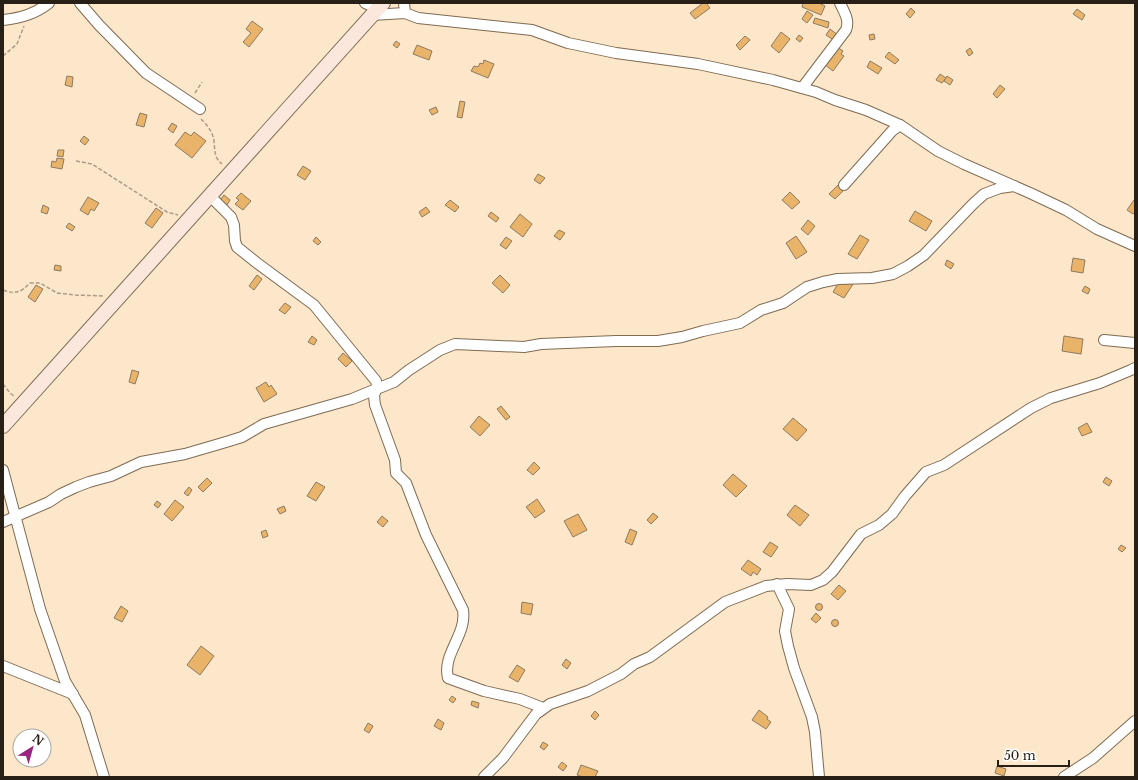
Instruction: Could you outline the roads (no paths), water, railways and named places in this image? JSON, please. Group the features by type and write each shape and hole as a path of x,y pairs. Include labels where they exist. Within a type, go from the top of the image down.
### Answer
{"street":[{"path":"3,20 21,18 40,10 49,3"},
{"path":"80,3 99,26 146,73 200,109"},
{"path":"404,3 405,14"},
{"path":"802,88 846,30 848,21 840,3"},
{"path":"3,426 210,196 375,8 418,18 532,30 568,43 616,52 698,64 816,92 851,106 866,110 900,125 938,151 1066,210 1097,229 1135,246"},
{"path":"844,185 892,131 900,125"},
{"path":"3,522 49,502 76,487 112,476 141,462 185,454 242,437 264,424 352,398 394,382 409,370 440,350 455,344 524,347 541,344 658,341 682,337 740,323 761,310 783,302 807,287 824,282 872,278 893,274 924,255 984,194 1000,188 1014,186"},
{"path":"210,196 231,218 234,224 235,241 237,247 314,305 376,381 377,385 374,396 375,405 394,460 396,473 406,483 426,535 463,610 461,629 448,661 446,673 448,678 484,691 520,699 543,708"},
{"path":"1104,340 1135,343"},
{"path":"484,777 503,758 536,714 543,708 588,691 621,674 634,664 650,657 725,602 766,586 777,584 811,585 823,580 832,572 861,534 879,525 892,514 905,496 926,472 944,465 1038,405 1052,398 1100,383 1135,368"},
{"path":"3,470 40,608 65,681 85,716 104,777"},
{"path":"777,584 789,609 785,631 794,668 812,717 815,732 818,777"},
{"path":"3,666 73,694"},
{"path":"1064,777 1093,758 1135,721"}]}
